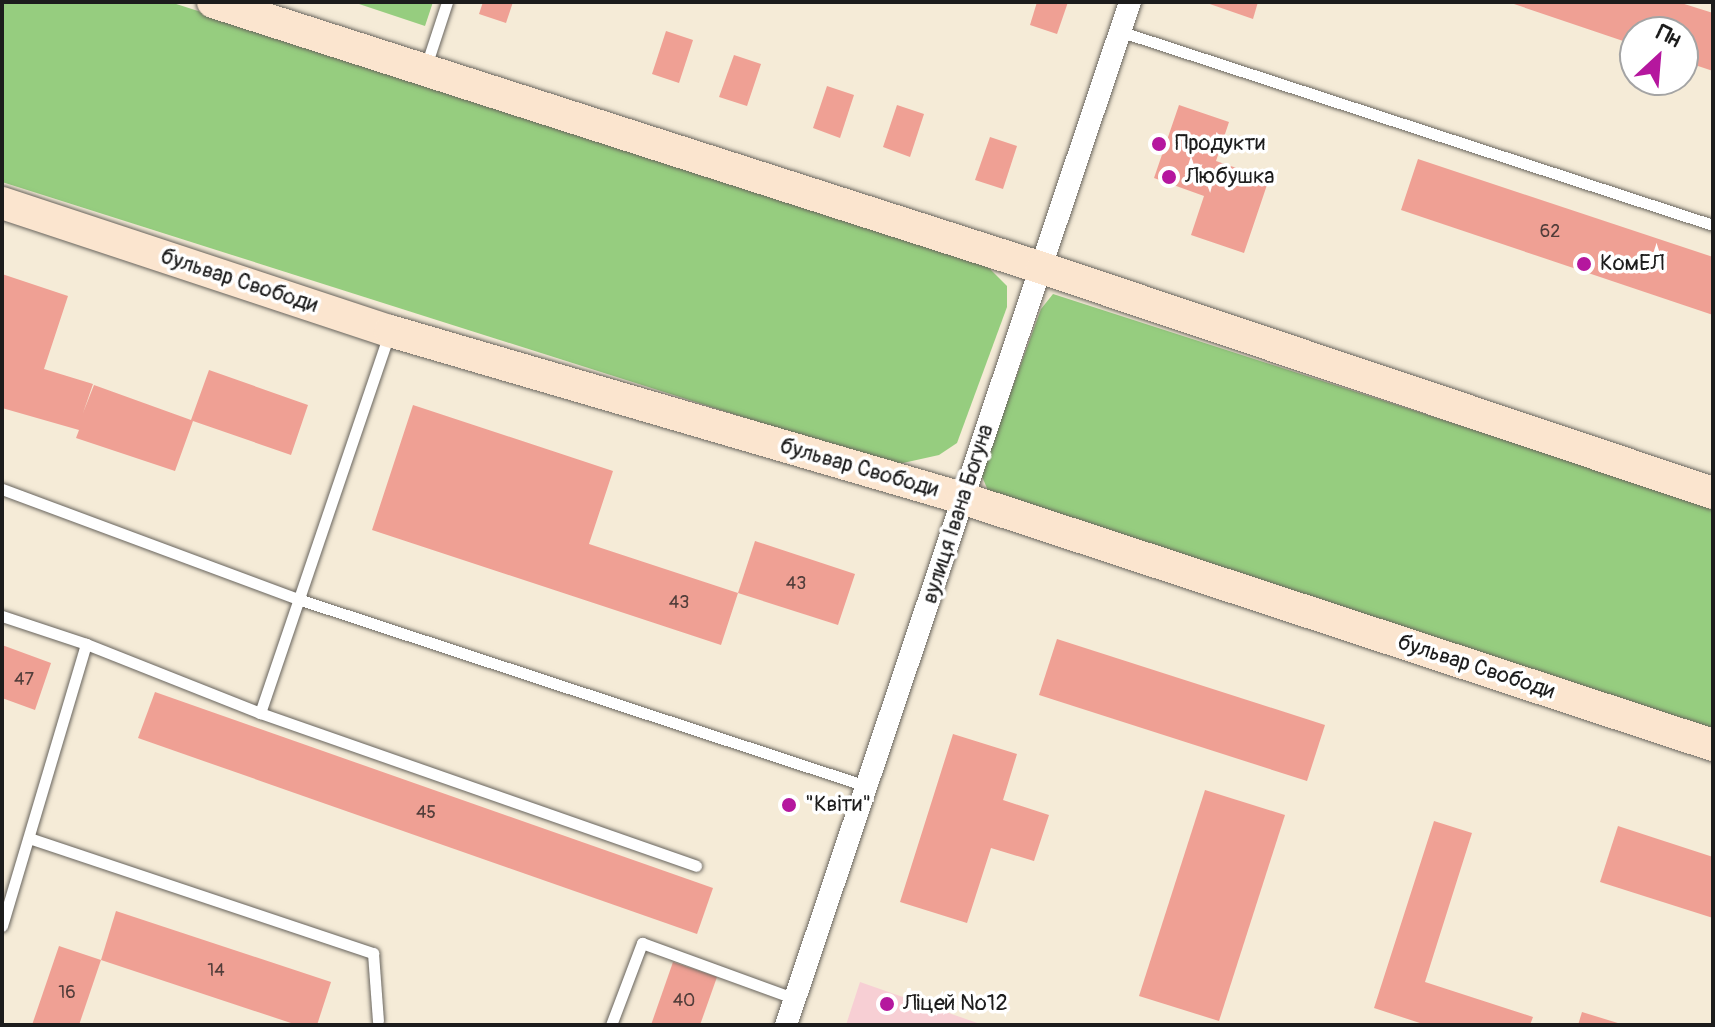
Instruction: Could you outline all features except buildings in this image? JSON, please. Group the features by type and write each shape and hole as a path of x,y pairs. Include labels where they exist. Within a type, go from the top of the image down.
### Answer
{"street":[{"path":"213,2 1042,268 1713,493"},
{"name":"вулиця Івана Богуна","path":"786,1025 870,787 962,498 1130,2"},
{"name":"бульвар Свободи","path":"2,203 390,331 962,498 1713,745"}],"lane":[{"path":"424,72 447,2"},
{"path":"1122,32 1713,225"},
{"path":"260,713 390,331"},
{"path":"2,489 298,599 870,787"},
{"path":"2,616 86,644 260,713 696,866"},
{"path":"2,926 86,644"},
{"path":"29,838 373,953 378,1021"},
{"path":"611,1025 642,943 796,999"}],"shaded area":[{"name":"Ліцей №12","path":"860,982 983,1025 846,1025"}],"green space":[{"path":"2,2 170,2 984,263 1007,286 1007,307 957,443 939,455 894,465 2,182"},
{"path":"353,2 433,2 425,26"},
{"path":"1053,294 1713,507 1713,732 989,493 981,474 1041,309"}],"place":[{"name":"Продукти","path":"1159,144"},
{"name":"Любушка","path":"1169,177"},
{"name":"КомЕЛ","path":"1584,264"},
{"name":"\"Квіти\"","path":"789,805"},
{"name":"Ліцей №12","path":"887,1004"}]}
